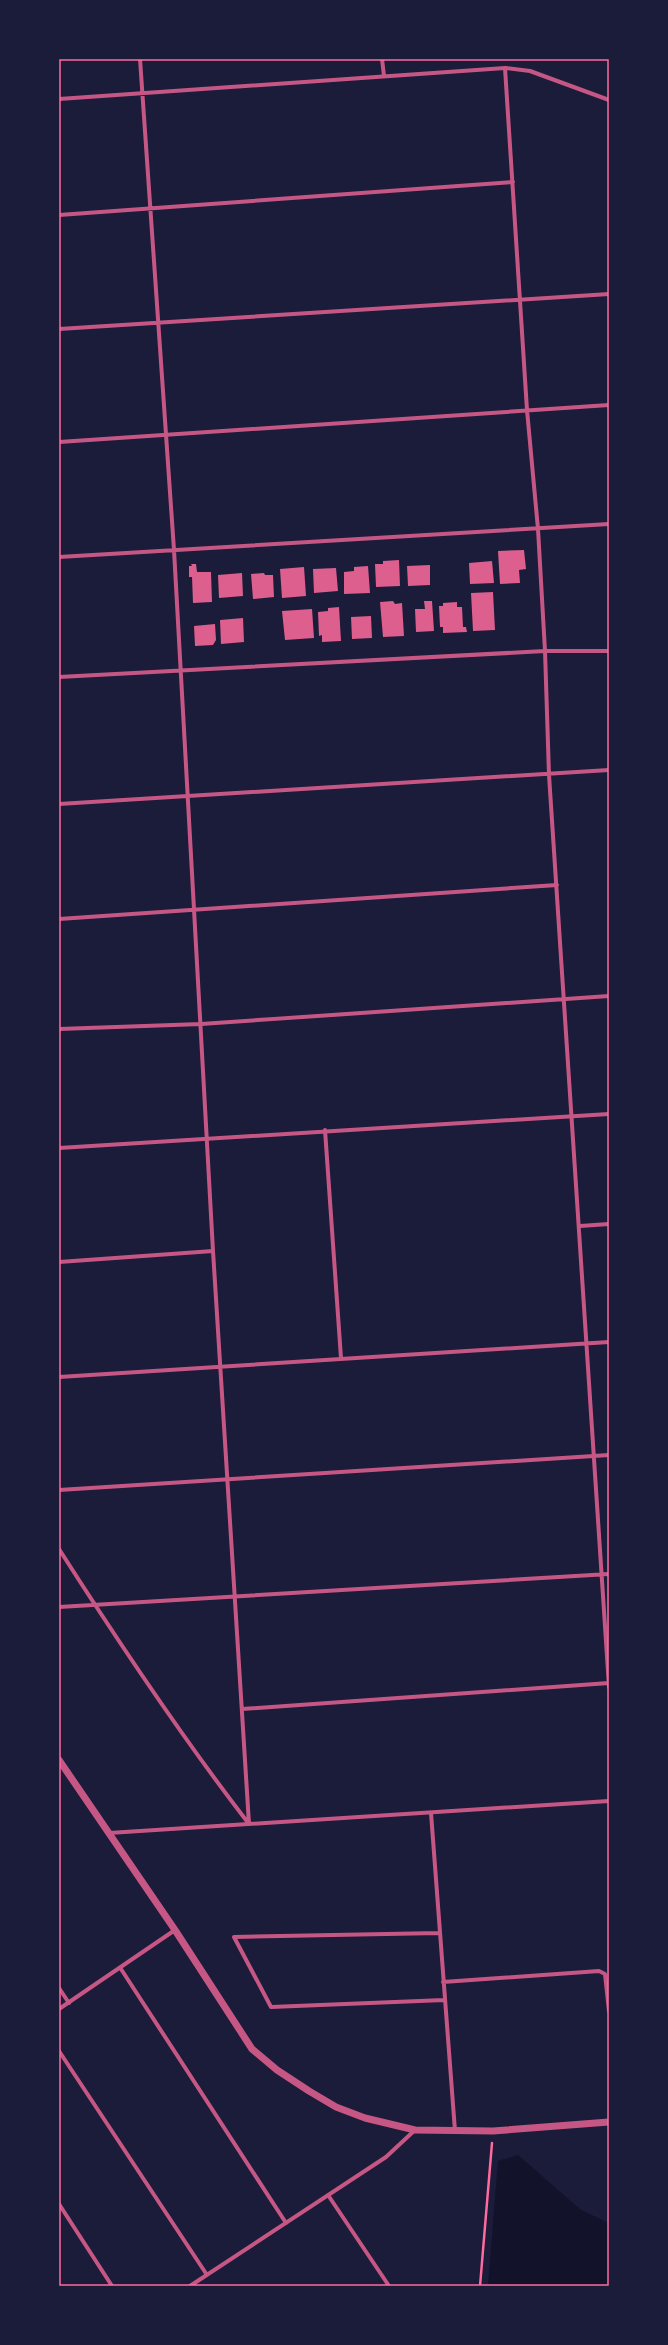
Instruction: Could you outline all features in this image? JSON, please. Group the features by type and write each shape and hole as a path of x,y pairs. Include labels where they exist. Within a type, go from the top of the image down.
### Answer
{"street":[{"path":"140,59 144,94 174,550 180,672 196,909 213,1251 249,1824"},
{"path":"382,59 384,76"},
{"path":"59,99 506,68 530,71 609,100"},
{"path":"506,68 527,410 538,529 545,651 549,775 580,1226 609,1687"},
{"path":"59,215 151,207 513,182"},
{"path":"59,329 609,294"},
{"path":"59,442 609,405"},
{"path":"59,557 609,524"},
{"path":"59,677 180,672 545,651 609,651"},
{"path":"59,804 549,775 609,770"},
{"path":"59,918 557,885"},
{"path":"59,1029 201,1024 609,996"},
{"path":"59,1148 325,1130 609,1114"},
{"path":"325,1130 341,1358"},
{"path":"580,1226 609,1224"},
{"path":"59,1262 213,1251"},
{"path":"59,1377 609,1342"},
{"path":"59,1490 609,1455"},
{"path":"59,1550 94,1604 212,1776 249,1824"},
{"path":"59,1607 234,1595 609,1574"},
{"path":"242,1709 609,1683"},
{"path":"59,1760 175,1930 252,2050 277,2070 336,2107 365,2118 415,2130 493,2131 609,2122"},
{"path":"110,1834 609,1801"},
{"path":"431,1813 455,2131"},
{"path":"59,2009 121,1969 175,1930"},
{"path":"439,1933 234,1937 271,2007 444,2000"},
{"path":"121,1969 286,2223"},
{"path":"443,1982 599,1971 605,1974 609,2010"},
{"path":"59,1988 69,2003"},
{"path":"59,2051 207,2274"},
{"path":"190,2286 386,2157 415,2130"},
{"path":"328,2195 389,2286"},
{"path":"59,2204 112,2286"}],"path":[{"path":"480,2286 493,2131"}],"shaded area":[{"path":"518,2155 581,2210 609,2223 609,2286 488,2286 498,2161"}],"building":[{"path":"524,550 526,569 519,570 520,583 500,584 498,551"},
{"path":"399,560 400,586 376,587 375,564 383,564 383,561"},
{"path":"492,561 494,583 470,584 469,563"},
{"path":"191,564 196,564 197,572 211,572 212,602 193,603 192,577 189,577 189,566 192,566"},
{"path":"430,565 430,585 408,586 407,566"},
{"path":"368,566 370,593 344,594 344,572 354,571 354,567"},
{"path":"304,567 306,596 282,598 280,569"},
{"path":"336,568 338,591 314,593 313,569"},
{"path":"242,573 243,596 219,598 218,575"},
{"path":"264,573 265,575 273,575 274,597 253,599 251,574"},
{"path":"493,592 495,630 473,631 471,593"},
{"path":"393,601 395,604 402,603 404,636 383,637 380,602"},
{"path":"424,601 432,601 434,631 416,632 415,609 425,609"},
{"path":"457,602 457,607 462,607 463,627 466,627 467,632 443,633 443,627 440,627 439,606 443,606 443,603"},
{"path":"339,607 341,641 322,642 322,635 319,636 318,612 328,611 328,608"},
{"path":"312,609 314,638 285,640 282,611"},
{"path":"371,616 372,638 352,639 351,617"},
{"path":"243,618 244,642 221,644 220,620"},
{"path":"215,624 216,640 213,645 195,646 194,626"}]}
